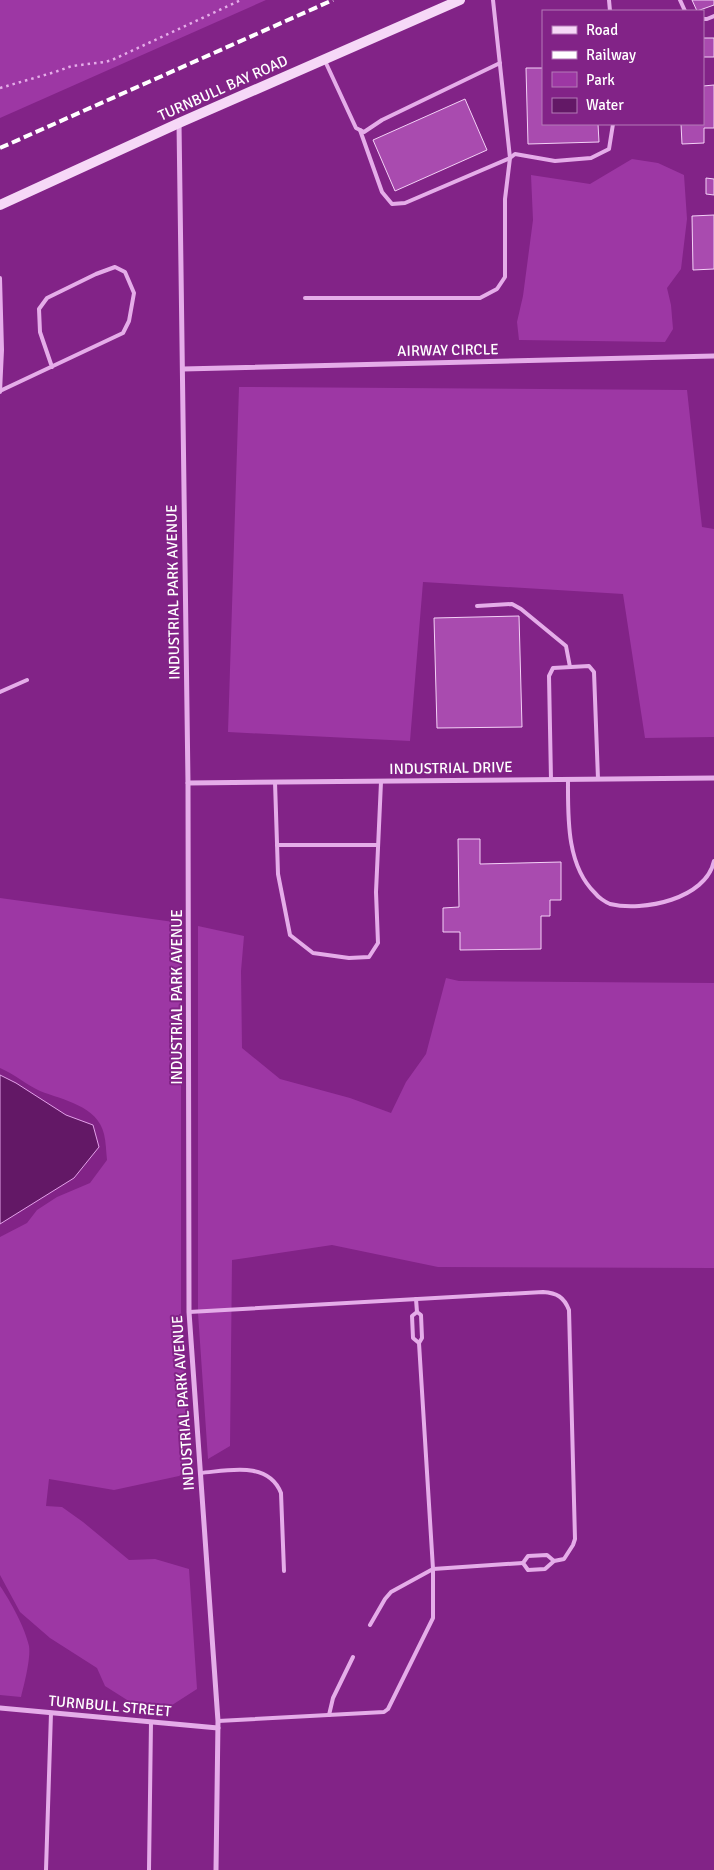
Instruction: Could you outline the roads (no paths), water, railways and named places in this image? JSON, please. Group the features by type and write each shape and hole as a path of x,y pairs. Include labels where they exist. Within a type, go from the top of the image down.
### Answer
{"street":[{"name":"TURNBULL BAY ROAD","path":"0,205 179,123 460,0"},
{"name":"INDUSTRIAL PARK AVENUE","path":"179,123 188,784 189,1312 218,1721 216,1870"},
{"name":"AIRWAY CIRCLE","path":"183,369 714,356"},
{"name":"INDUSTRIAL DRIVE","path":"188,784 714,778"},
{"name":"TURNBULL STREET","path":"0,1708 218,1728"}],"lane":[{"path":"305,298 480,298 497,289 505,277 505,200 510,158 493,0"},
{"path":"324,60 356,128 364,132 382,120 500,63"},
{"path":"360,130 382,192 392,204 405,203 510,158 515,154 555,161 591,158 609,149 613,125"},
{"path":"0,278 0,392 52,367 122,333 129,321 134,293 125,272 115,267 96,274 47,298 39,309 40,332 52,367"},
{"path":"476,606 512,604 521,609 566,646 570,666"},
{"path":"551,780 549,676 554,668 570,666 589,666 594,672 598,779"},
{"path":"0,692 27,680"},
{"path":"568,779 568,819 572,850 582,874 594,892 608,904 639,907 666,901 692,890 708,878 714,860"},
{"path":"275,782 278,874 290,935 313,953 349,958 369,957 378,943 376,892 381,782"},
{"path":"277,845 378,845"},
{"path":"189,1312 543,1292 560,1296 566,1302 569,1310 575,1539 564,1559 554,1561 545,1570 528,1570 523,1564"},
{"path":"218,1721 384,1712 388,1709 433,1618 433,1568 419,1343 422,1338 421,1315 417,1312 416,1299"},
{"path":"417,1312 412,1316 413,1338 419,1343"},
{"path":"200,1473 249,1469 265,1474 278,1485 281,1493 284,1571"},
{"path":"523,1564 528,1556 547,1555 554,1561"},
{"path":"370,1625 384,1600 391,1592 398,1586 433,1568 523,1564"},
{"path":"329,1715 333,1698 353,1657"},
{"path":"46,1870 51,1713"},
{"path":"149,1870 151,1722"}],"water":[{"path":"0,1075 66,1115 93,1125 99,1147 74,1178 0,1224"}],"railway":[{"path":"0,148 333,0"}]}
